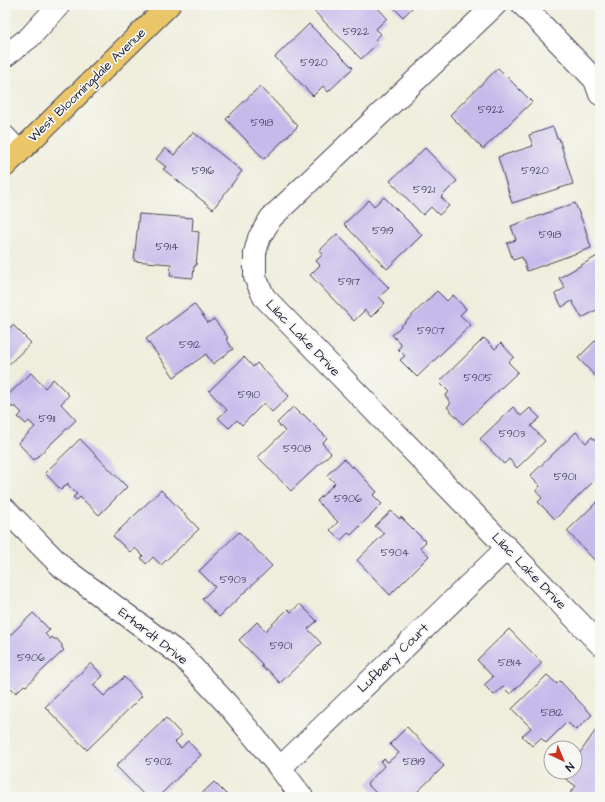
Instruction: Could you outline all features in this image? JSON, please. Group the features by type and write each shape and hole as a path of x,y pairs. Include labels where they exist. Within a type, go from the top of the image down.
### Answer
{"main road":[{"name":"West Bloomingdale Avenue","path":"10,152 169,5"}],"street":[{"path":"5,56 30,37 59,5"},
{"name":"Lilac Lake Drive","path":"495,5 271,218 259,238 255,253 255,277 264,297 600,644"},
{"path":"523,5 595,80 600,94"},
{"name":"Erhardt Drive","path":"5,509 62,567 182,656 227,704 302,797"},
{"name":"Lufbery Court","path":"280,768 506,548"}],"building":[{"path":"312,5 375,5 387,18 376,29 381,34 375,40 378,43 361,59 310,7"},
{"path":"391,5 415,5 403,17"},
{"path":"309,24 353,68 328,92 323,86 313,96 275,57"},
{"path":"498,68 532,102 483,149 450,115"},
{"path":"260,86 298,126 264,159 226,119"},
{"path":"553,127 557,138 559,138 573,184 512,203 498,157 533,146 529,135"},
{"path":"193,132 242,171 213,209 163,169 166,167 156,159 165,148 174,155"},
{"path":"425,148 457,181 441,197 449,206 439,215 431,207 423,215 390,181"},
{"path":"384,197 422,235 387,269 344,224 369,200 374,206"},
{"path":"575,203 591,248 527,271 522,257 513,260 507,243 516,240 511,226"},
{"path":"139,214 193,218 192,231 199,232 196,266 194,266 193,278 170,276 171,264 134,261"},
{"path":"337,234 389,288 379,297 385,303 371,317 365,310 354,321 310,275 320,265 316,261 323,254 319,251"},
{"path":"599,255 600,308 582,318 572,301 562,307 555,294 565,288 559,278"},
{"path":"437,291 447,301 453,295 466,309 460,315 471,325 417,377 400,360 405,356 398,349 402,345 392,335"},
{"path":"194,304 208,323 214,319 228,338 226,339 233,349 213,364 206,354 174,377 146,339"},
{"path":"13,325 31,343 5,368 5,330 6,331"},
{"path":"600,336 600,381 578,358"},
{"path":"484,338 495,349 501,343 514,357 508,362 518,372 463,424 447,407 451,403 445,396 449,392 439,382"},
{"path":"244,357 253,367 257,363 289,396 272,412 264,403 242,425 237,420 229,428 218,418 227,410 209,391"},
{"path":"31,373 45,388 53,379 69,395 61,404 76,420 34,460 18,443 35,427 29,421 26,424 18,417 22,413 16,407 11,407 6,402 6,397"},
{"path":"293,407 301,415 303,414 327,438 322,443 331,453 291,491 258,457 285,431 277,423"},
{"path":"513,407 521,416 530,408 540,418 531,426 545,441 517,468 509,459 504,464 480,439"},
{"path":"576,432 586,443 592,437 600,446 600,475 555,519 538,502 542,498 536,491 540,486 530,476"},
{"path":"80,439 127,487 99,515 80,497 77,500 73,497 77,494 68,485 68,483 61,490 45,473"},
{"path":"344,459 352,468 353,466 377,492 373,495 382,504 351,535 348,533 341,540 330,530 338,522 317,501 335,483 327,475"},
{"path":"161,490 199,529 161,565 153,557 146,564 141,558 143,556 135,548 130,552 113,536"},
{"path":"600,499 600,566 567,531"},
{"path":"391,511 400,519 401,517 426,542 420,547 429,556 390,595 357,560 384,534 375,526"},
{"path":"239,532 272,566 219,617 202,599 215,587 199,571"},
{"path":"5,594 9,599 5,603"},
{"path":"300,604 317,621 308,629 321,643 280,683 267,669 266,670 261,666 263,665 239,640 257,622 265,631 288,609 291,612"},
{"path":"33,613 50,630 45,634 50,639 52,637 57,639 64,650 26,686 24,685 16,693 5,682 5,669 7,667 5,664 5,640"},
{"path":"509,629 542,663 510,694 503,687 494,695 484,685 493,677 477,660"},
{"path":"91,663 103,676 93,685 104,696 124,677 142,696 87,750 45,707"},
{"path":"547,675 557,684 560,681 592,715 576,730 567,722 549,740 543,740 541,738 532,746 522,736 531,728 512,709"},
{"path":"166,718 182,735 175,742 181,748 188,741 201,755 158,797 146,797 116,766"},
{"path":"600,724 600,797 575,797 570,793 576,786 567,780 583,780 583,748"},
{"path":"407,727 444,766 412,797 380,797 367,784 384,766 381,762 384,759 388,762 399,753 390,744"},
{"path":"214,782 229,797 198,797"}]}
